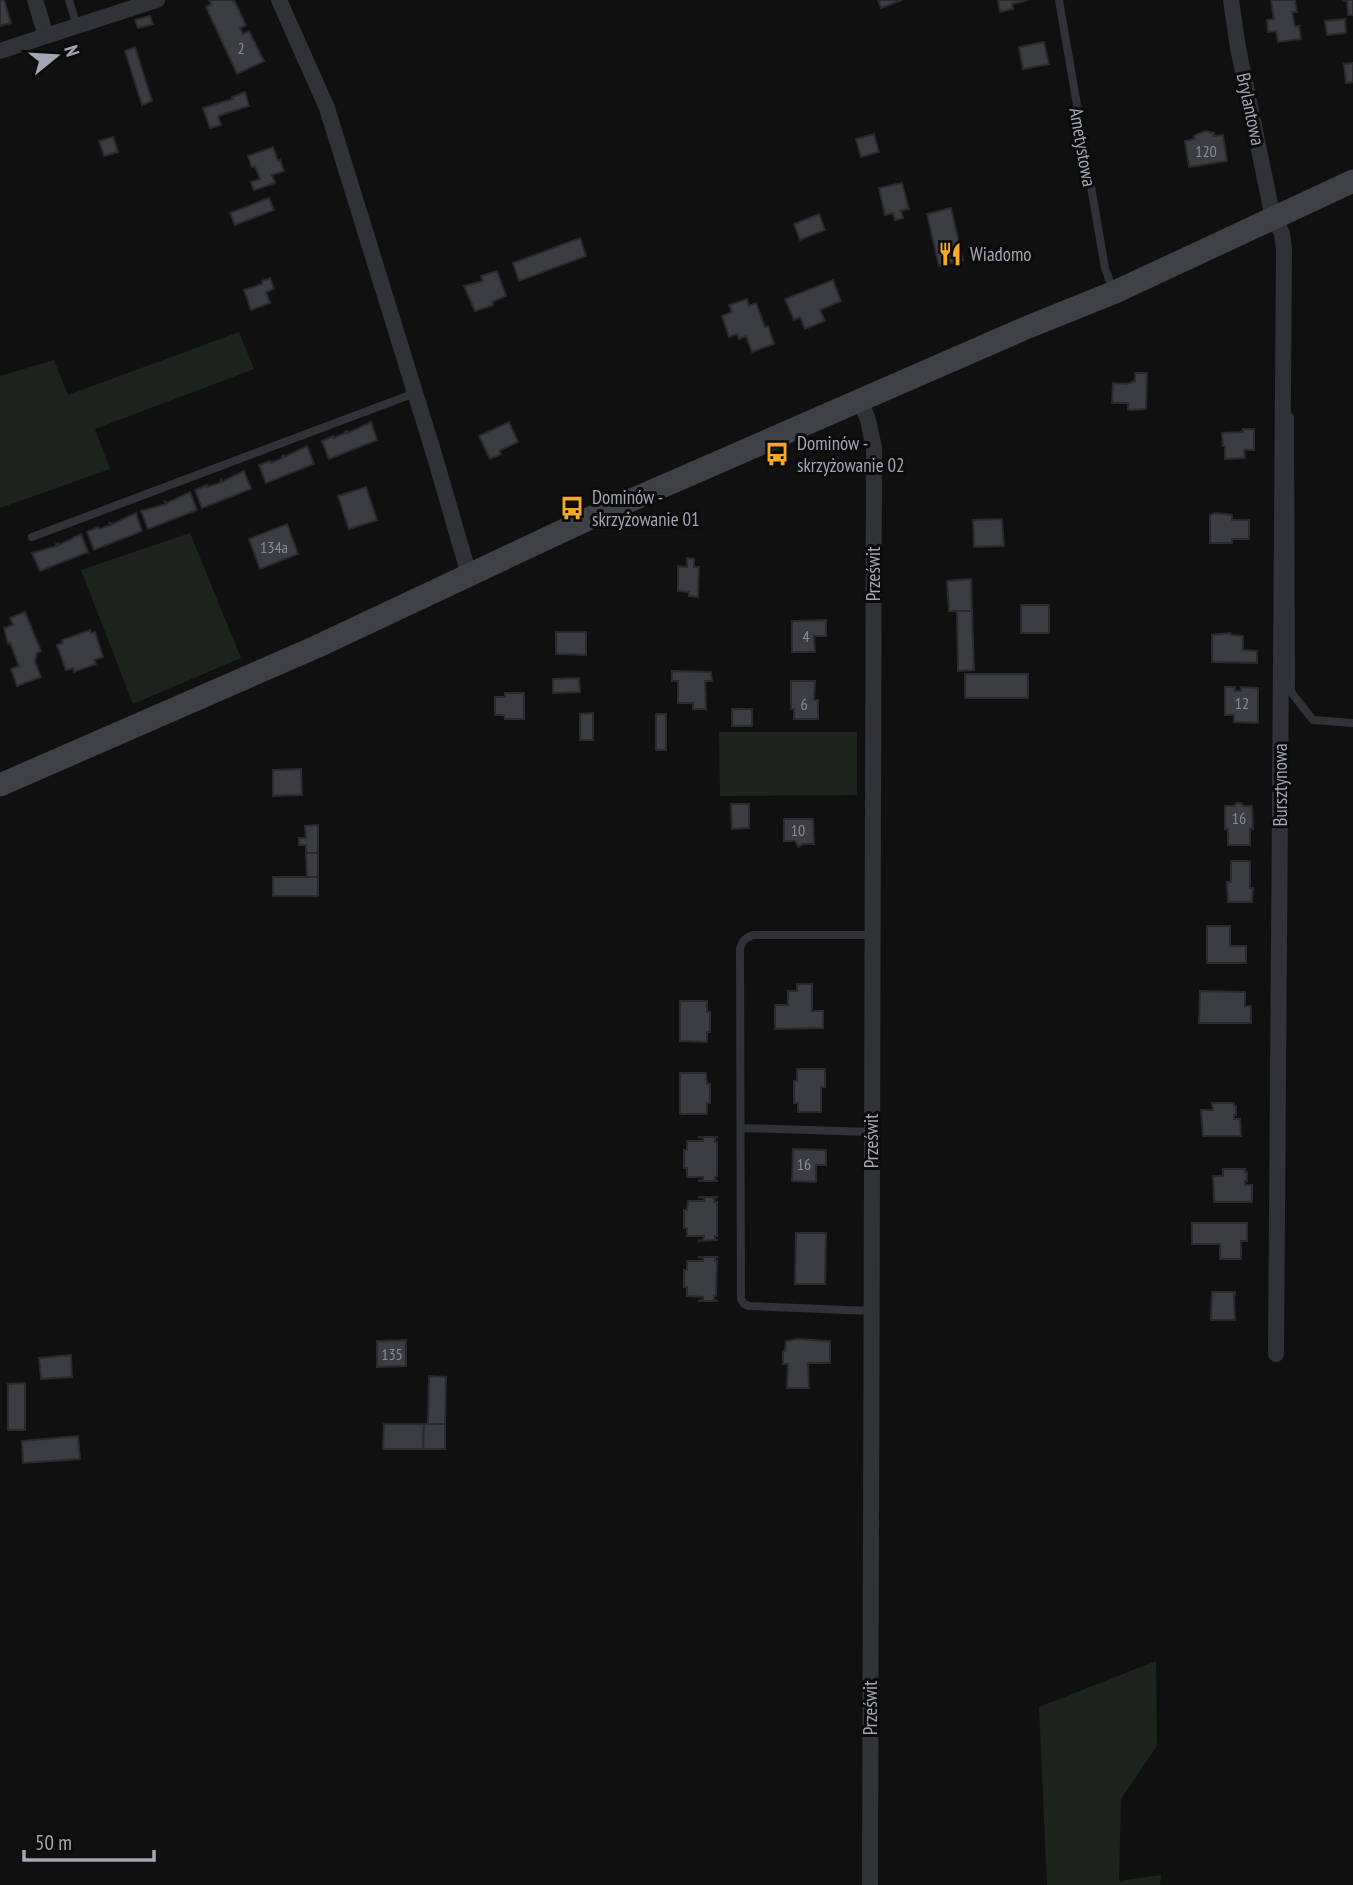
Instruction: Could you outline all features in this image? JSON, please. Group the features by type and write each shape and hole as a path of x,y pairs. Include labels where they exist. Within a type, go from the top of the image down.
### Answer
{"street":[{"path":"34,0 46,36"},
{"path":"0,51 157,0"},
{"path":"279,0 327,108 469,575"},
{"name":"Brylantowa","path":"1231,0 1238,48 1281,214"},
{"path":"0,785 316,647 588,519 1115,292 1353,181"},
{"name":"Bursztynowa","path":"1276,1354 1284,250 1281,214"},
{"name":"Prześwit","path":"860,400 874,448 870,1885"}],"lane":[{"path":"69,0 77,26"},
{"name":"Ametystowa","path":"1059,0 1105,268 1115,292"},
{"path":"1281,214 1292,541 1291,692 1312,720 1353,723"},
{"path":"32,537 415,393"},
{"path":"871,935 753,935 746,938 740,949 741,1299 748,1307 871,1311"},
{"path":"741,1128 871,1132"}],"shaded area":[{"path":"239,332 254,369 95,429 110,469 0,508 0,376 54,360 68,395"},
{"path":"190,533 241,658 133,704 81,570"},
{"path":"719,732 857,732 857,795 720,796"},
{"path":"1156,1661 1157,1746 1121,1799 1119,1881 1161,1875 1160,1885 1047,1885 1039,1707"}],"building":[{"path":"0,0 4,0 11,23 0,26"},
{"path":"209,0 234,0 246,25 240,28 243,34 249,31 264,61 237,74 206,7 211,4"},
{"path":"878,0 902,0 881,8"},
{"path":"998,0 1028,0 1012,4 1013,9 1000,12"},
{"path":"1271,0 1295,0 1297,12 1292,12 1295,27 1299,26 1301,39 1278,42 1276,31 1268,32 1267,20 1274,19"},
{"path":"1343,0 1353,0 1353,15 1348,15 1347,1"},
{"path":"150,16 153,24 138,28 135,20"},
{"path":"1345,19 1346,33 1327,35 1325,21"},
{"path":"1044,42 1049,64 1023,69 1019,47"},
{"path":"135,47 152,101 142,105 125,51"},
{"path":"1353,63 1353,82 1346,83 1344,64"},
{"path":"245,92 249,106 218,116 221,125 210,128 203,108 233,99 232,97"},
{"path":"1206,131 1214,133 1214,136 1223,135 1227,161 1189,167 1185,141 1195,139 1194,136"},
{"path":"874,134 879,152 861,157 856,139"},
{"path":"113,137 118,152 104,156 99,141"},
{"path":"273,147 284,171 272,175 275,183 254,190 251,182 260,179 248,156"},
{"path":"902,183 909,209 901,211 903,218 895,220 893,213 885,215 879,188"},
{"path":"269,198 274,210 235,225 230,213"},
{"path":"951,208 963,260 939,266 927,214"},
{"path":"819,214 825,230 800,240 794,224"},
{"path":"580,238 586,256 519,281 513,263"},
{"path":"497,271 506,296 492,302 493,305 475,311 464,286 483,281 481,276"},
{"path":"270,278 274,289 266,292 270,303 251,310 244,290"},
{"path":"833,280 841,301 820,310 825,321 805,329 800,317 794,320 785,299"},
{"path":"747,299 749,306 756,303 774,344 752,352 746,336 739,339 737,334 729,337 722,316 732,312 729,305"},
{"path":"1135,373 1147,373 1146,409 1128,410 1128,403 1112,403 1113,383 1127,384 1135,381"},
{"path":"371,422 377,440 329,459 322,441"},
{"path":"509,422 518,442 499,451 501,454 490,459 479,436"},
{"path":"1243,429 1254,429 1254,450 1244,450 1245,458 1225,459 1222,433 1243,432"},
{"path":"307,446 314,464 266,483 259,465 270,461 271,463"},
{"path":"244,471 251,489 202,508 195,490 220,483 221,480 222,482"},
{"path":"366,487 377,520 349,529 338,496"},
{"path":"190,492 197,510 148,529 141,511 166,504 165,502"},
{"path":"136,513 142,531 94,550 87,532 111,525 110,523"},
{"path":"1210,515 1232,515 1232,520 1249,520 1249,539 1232,539 1232,543 1210,543"},
{"path":"1002,519 1004,546 974,547 973,520"},
{"path":"287,524 298,554 260,569 249,539"},
{"path":"81,534 88,552 40,571 32,553 57,546 58,543 59,545"},
{"path":"687,558 694,559 694,567 699,567 698,597 689,596 689,592 678,591 678,566 687,567"},
{"path":"971,579 972,611 949,611 947,581"},
{"path":"1021,605 1049,605 1049,633 1021,633"},
{"path":"957,611 972,611 974,670 958,671"},
{"path":"25,612 41,651 37,653 35,661 41,677 17,686 11,669 19,666 10,643 8,644 4,628 13,625 10,618"},
{"path":"826,620 826,636 814,636 815,652 792,652 792,621"},
{"path":"90,630 91,633 95,632 103,657 94,660 96,664 74,672 73,668 66,670 57,645 63,643 62,640"},
{"path":"556,632 586,632 586,655 556,654"},
{"path":"1230,633 1243,636 1243,650 1257,651 1257,663 1212,662 1212,635"},
{"path":"672,671 711,672 712,681 705,681 706,709 693,709 693,703 678,703 678,681 672,681"},
{"path":"965,674 1028,674 1028,698 965,698"},
{"path":"579,678 580,692 553,693 553,679"},
{"path":"791,681 815,681 814,700 818,700 818,719 794,719 794,709 791,709"},
{"path":"1225,687 1235,687 1235,691 1241,691 1241,687 1258,688 1258,723 1234,722 1234,715 1225,715"},
{"path":"505,693 524,693 524,719 505,719 504,715 495,715 495,697 505,697"},
{"path":"732,709 752,709 752,726 732,726"},
{"path":"593,713 593,740 580,740 580,714"},
{"path":"656,714 666,714 666,750 656,750"},
{"path":"301,769 302,795 273,796 273,770"},
{"path":"1237,803 1252,806 1253,829 1250,829 1250,845 1228,845 1225,806 1234,806"},
{"path":"731,804 749,804 749,828 732,829"},
{"path":"784,819 813,819 814,844 798,847 795,841 784,841"},
{"path":"318,825 318,853 306,853 306,845 299,845 299,838 306,838 305,826"},
{"path":"306,853 318,853 318,877 307,877"},
{"path":"1231,861 1250,861 1252,902 1228,902 1227,882 1231,882"},
{"path":"273,877 318,877 318,896 273,896"},
{"path":"1207,926 1230,926 1230,946 1246,946 1246,963 1207,963"},
{"path":"797,984 812,984 812,1011 823,1011 823,1028 775,1029 775,1005 788,1005 788,991 797,991"},
{"path":"1200,991 1245,992 1245,1006 1251,1006 1251,1023 1199,1023"},
{"path":"680,1001 707,1001 710,1032 707,1032 707,1042 680,1041"},
{"path":"797,1069 825,1069 825,1087 821,1087 821,1112 798,1112 798,1103 794,1103"},
{"path":"680,1073 706,1073 707,1084 710,1084 707,1114 680,1114"},
{"path":"1212,1103 1234,1103 1234,1119 1240,1119 1241,1136 1203,1136 1201,1110 1213,1110"},
{"path":"698,1137 718,1137 715,1138 715,1180 718,1181 698,1181 703,1180 703,1177 687,1177 684,1150 687,1150 687,1141 703,1141 703,1138"},
{"path":"793,1149 826,1150 826,1165 816,1165 816,1182 792,1181"},
{"path":"1223,1169 1245,1169 1245,1185 1252,1185 1252,1202 1214,1202 1213,1176 1223,1176"},
{"path":"698,1197 718,1197 714,1202 717,1202 715,1240 718,1240 698,1241 703,1240 704,1236 687,1236 684,1210 687,1210 688,1201 704,1201 704,1198"},
{"path":"1192,1223 1247,1223 1247,1241 1241,1241 1241,1259 1220,1259 1220,1244 1192,1244"},
{"path":"796,1233 826,1233 825,1284 795,1284"},
{"path":"698,1257 718,1257 715,1258 714,1300 718,1301 698,1301 703,1300 703,1297 687,1296 684,1270 687,1270 687,1261 703,1261 703,1258"},
{"path":"1212,1292 1235,1292 1235,1320 1211,1320"},
{"path":"406,1340 406,1366 377,1367 377,1341"},
{"path":"786,1341 830,1341 830,1363 808,1363 809,1388 787,1388 788,1364 783,1364 783,1351"},
{"path":"71,1355 72,1377 41,1379 39,1358"},
{"path":"429,1376 446,1377 445,1424 428,1424"},
{"path":"25,1383 25,1430 8,1430 8,1384"},
{"path":"384,1424 424,1424 423,1449 383,1449"},
{"path":"424,1424 445,1424 445,1449 423,1449"},
{"path":"78,1436 80,1459 23,1463 22,1441"}],"place":[{"name":"Wiadomo","path":"950,254"},
{"name":"Dominów - skrzyżowanie 02","path":"777,454"},
{"name":"Dominów - skrzyżowanie 01","path":"572,508"}]}
